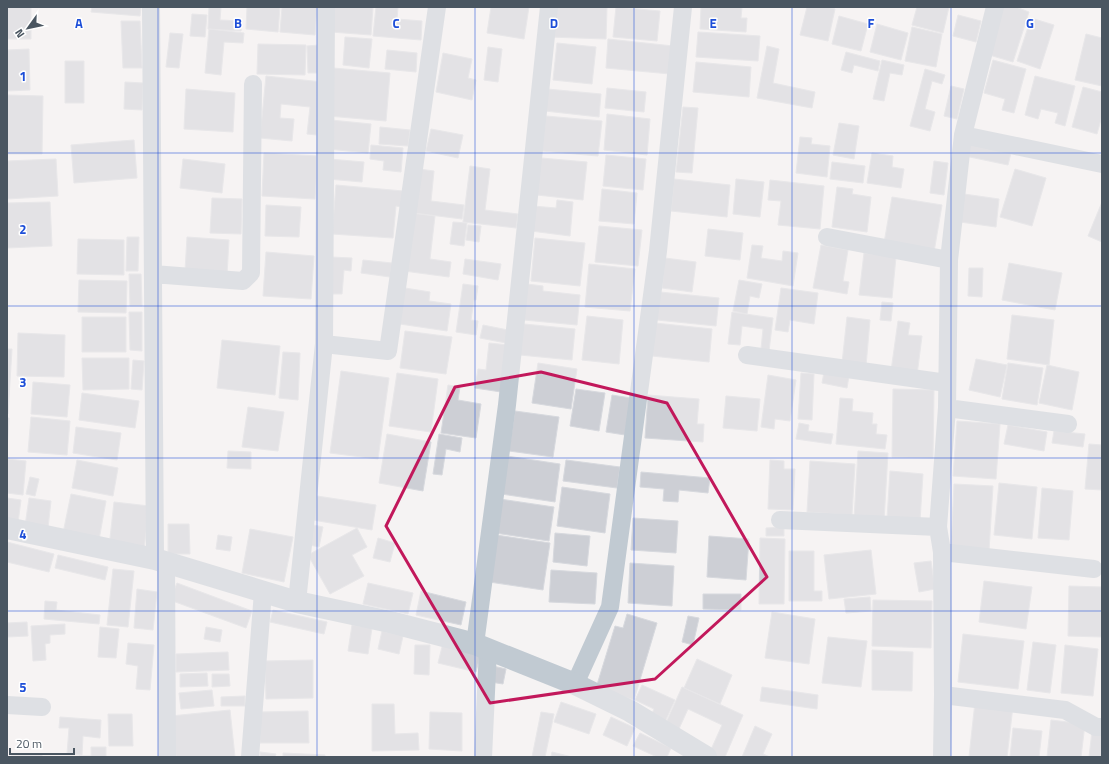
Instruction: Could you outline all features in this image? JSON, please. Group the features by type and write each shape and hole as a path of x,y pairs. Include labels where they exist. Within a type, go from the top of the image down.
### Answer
{"street":[{"path":"151,7 153,274 160,560 167,757"},
{"path":"297,602 324,344 326,7"},
{"path":"324,344 388,351 437,7"},
{"path":"483,757 482,646 549,7"},
{"path":"575,684 610,606 658,251 683,7"},
{"path":"942,757 942,552 938,527 947,408 949,260 963,134 995,7"},
{"path":"153,274 243,281 252,273 253,84"},
{"path":"963,134 1102,164"},
{"path":"827,237 949,260"},
{"path":"747,355 947,383"},
{"path":"947,408 1068,424"},
{"path":"780,520 938,527"},
{"path":"7,528 160,560 297,602 390,622 482,646 575,684 630,710 706,757"},
{"path":"942,552 1094,569"},
{"path":"250,757 263,592"},
{"path":"943,695 1065,710 1096,727 1102,727"},
{"path":"7,705 42,707"}],"highlighted area":[{"path":"541,372 667,403 767,577 655,679 490,703 386,526 455,387"}],"building":[{"path":"7,7 31,7 31,39 7,39"},
{"path":"92,7 141,7 140,16 91,12"},
{"path":"209,7 221,7 220,20 242,21 241,31 208,29"},
{"path":"247,7 280,7 278,32 246,29"},
{"path":"282,7 317,7 315,35 280,32"},
{"path":"333,7 373,7 371,35 331,32"},
{"path":"376,7 398,7 397,19 422,21 421,40 373,36"},
{"path":"491,7 529,7 524,39 487,33"},
{"path":"551,7 607,7 606,39 550,37"},
{"path":"616,7 660,11 657,41 613,37"},
{"path":"701,7 742,7 741,18 747,18 746,32 700,29"},
{"path":"807,7 826,7 835,9 828,41 800,35"},
{"path":"917,7 949,7 943,33 912,25"},
{"path":"1001,7 1016,7 1029,12 1013,62 986,54"},
{"path":"192,14 207,15 205,37 190,36"},
{"path":"958,15 981,21 976,42 953,36"},
{"path":"839,16 868,24 861,51 832,44"},
{"path":"1031,18 1054,25 1040,69 1017,61"},
{"path":"121,21 140,21 142,68 123,68"},
{"path":"877,24 908,33 901,60 870,52"},
{"path":"912,27 942,34 936,67 905,61"},
{"path":"209,29 244,33 243,43 224,42 221,75 205,73"},
{"path":"698,32 760,36 758,61 696,57"},
{"path":"170,33 183,34 179,68 166,67"},
{"path":"1086,34 1102,38 1102,86 1075,80"},
{"path":"345,37 372,39 369,68 343,65"},
{"path":"608,39 673,46 670,74 606,68"},
{"path":"557,43 596,47 592,84 553,80"},
{"path":"258,44 306,45 305,75 257,74"},
{"path":"319,45 321,73 308,73 307,46"},
{"path":"767,46 779,49 773,83 815,92 812,108 757,98"},
{"path":"488,47 502,49 498,82 484,80"},
{"path":"29,49 30,90 7,91 7,50"},
{"path":"387,50 417,53 416,72 385,69"},
{"path":"846,52 880,61 878,71 854,65 852,73 841,70"},
{"path":"443,53 472,59 468,78 476,80 472,100 436,92"},
{"path":"882,60 904,65 902,75 890,73 884,101 873,99"},
{"path":"993,60 1026,69 1014,113 1002,110 1005,99 984,93"},
{"path":"65,61 84,61 84,103 65,103"},
{"path":"696,62 751,67 749,97 693,92"},
{"path":"333,68 390,73 386,121 328,116"},
{"path":"925,69 945,75 942,84 932,81 925,109 935,112 930,131 910,126"},
{"path":"266,76 322,82 317,135 307,134 310,107 281,104 280,118 294,119 292,141 260,138"},
{"path":"1035,76 1075,86 1065,126 1055,123 1058,113 1041,109 1038,119 1025,115"},
{"path":"125,82 143,83 142,110 124,109"},
{"path":"951,86 964,89 957,119 944,116"},
{"path":"1083,87 1102,92 1102,116 1097,134 1072,127"},
{"path":"607,88 646,92 644,112 605,108"},
{"path":"186,89 235,93 233,132 184,129"},
{"path":"547,89 601,94 599,117 545,111"},
{"path":"7,95 43,96 42,154 7,154"},
{"path":"683,107 698,108 692,173 676,172"},
{"path":"607,114 650,119 647,155 604,150"},
{"path":"546,116 602,121 598,156 542,151"},
{"path":"331,120 371,124 368,153 328,149"},
{"path":"839,123 859,126 854,159 833,155"},
{"path":"380,127 410,130 408,146 379,144"},
{"path":"431,129 463,135 458,158 426,151"},
{"path":"800,137 812,138 811,144 830,146 827,177 796,173"},
{"path":"969,139 1012,149 1008,165 965,156"},
{"path":"134,140 137,178 74,183 71,145"},
{"path":"371,145 403,148 401,172 383,170 384,161 370,159"},
{"path":"264,153 318,156 315,199 262,196"},
{"path":"872,153 893,156 892,167 904,169 901,188 867,183"},
{"path":"606,155 646,159 643,190 603,186"},
{"path":"541,158 587,162 583,200 537,195"},
{"path":"56,159 58,196 7,199 7,161"},
{"path":"183,159 225,164 222,193 180,188"},
{"path":"329,159 364,162 362,182 328,179"},
{"path":"934,161 948,163 944,195 930,193"},
{"path":"832,162 865,166 863,183 830,179"},
{"path":"470,166 490,169 485,210 518,214 516,228 463,222"},
{"path":"419,169 434,171 431,201 464,205 462,219 414,213"},
{"path":"1015,169 1046,178 1032,226 1000,217"},
{"path":"674,179 730,185 727,217 671,211"},
{"path":"736,179 764,182 760,217 733,214"},
{"path":"770,180 824,186 820,229 778,225 781,201 768,200"},
{"path":"336,185 403,191 401,207 396,206 393,238 332,234"},
{"path":"837,187 853,189 852,194 871,197 867,232 832,227"},
{"path":"602,189 637,193 634,224 599,221"},
{"path":"964,194 999,199 996,227 960,222"},
{"path":"892,197 942,205 934,252 884,243"},
{"path":"212,198 242,199 241,234 210,233"},
{"path":"557,200 573,202 570,236 531,231 533,206 556,208"},
{"path":"50,202 52,246 7,248 7,203"},
{"path":"1102,202 1102,242 1088,236"},
{"path":"266,205 301,207 299,237 265,236"},
{"path":"411,213 435,216 430,259 451,262 449,277 404,271"},
{"path":"453,222 467,223 464,246 450,244"},
{"path":"468,225 481,226 479,242 466,240"},
{"path":"599,226 642,230 638,266 595,262"},
{"path":"708,229 743,233 740,260 705,256"},
{"path":"127,237 139,237 138,271 126,271"},
{"path":"187,237 229,240 227,275 185,271"},
{"path":"535,238 585,243 580,286 531,281"},
{"path":"78,239 124,240 124,275 77,274"},
{"path":"752,245 763,246 761,258 782,261 783,251 798,253 793,286 747,278"},
{"path":"821,245 848,250 843,281 849,282 847,294 813,288"},
{"path":"266,252 314,256 311,299 263,296"},
{"path":"864,253 896,257 892,298 859,295"},
{"path":"331,257 352,258 351,271 344,270 342,294 329,294"},
{"path":"665,258 696,262 692,292 662,288"},
{"path":"465,259 501,264 498,280 463,274"},
{"path":"363,260 392,263 390,277 361,273"},
{"path":"1009,263 1062,273 1055,310 1002,300"},
{"path":"589,264 635,269 630,311 585,307"},
{"path":"969,268 983,268 982,297 968,296"},
{"path":"129,274 141,274 142,306 130,306"},
{"path":"79,280 127,281 126,313 78,312"},
{"path":"739,280 762,284 759,298 750,296 747,314 733,311"},
{"path":"463,284 478,286 471,320 478,321 476,335 456,332"},
{"path":"527,284 543,286 543,291 580,295 577,325 524,320"},
{"path":"405,288 430,292 429,301 451,304 447,331 400,324"},
{"path":"781,288 818,293 814,324 790,320 788,332 775,330"},
{"path":"660,292 719,298 716,326 657,320"},
{"path":"882,302 893,303 891,321 880,320"},
{"path":"129,312 142,312 142,351 130,350"},
{"path":"732,312 773,318 769,351 761,349 763,329 742,326 740,345 728,344"},
{"path":"1012,315 1054,320 1049,365 1007,359"},
{"path":"587,316 623,320 619,364 582,360"},
{"path":"82,317 126,317 126,352 82,352"},
{"path":"847,317 870,320 866,366 842,363"},
{"path":"898,321 910,323 908,335 922,336 917,375 891,371"},
{"path":"655,323 712,329 709,362 652,356"},
{"path":"524,324 575,329 572,360 520,355"},
{"path":"483,325 508,330 506,343 480,338"},
{"path":"405,331 452,337 446,374 400,368"},
{"path":"18,333 65,335 64,377 17,376"},
{"path":"222,340 280,346 275,395 217,388"},
{"path":"489,343 508,345 501,392 475,388 478,369 486,370"},
{"path":"7,349 12,349 8,414 7,414"},
{"path":"283,352 300,353 298,400 279,398"},
{"path":"82,358 129,358 129,389 83,390"},
{"path":"976,359 1007,365 1000,397 969,390"},
{"path":"133,360 144,361 142,390 131,389"},
{"path":"538,363 577,369 571,409 532,403"},
{"path":"1008,363 1043,368 1037,405 1002,399"},
{"path":"1047,365 1079,372 1072,410 1039,403"},
{"path":"341,371 389,378 378,459 330,453"},
{"path":"824,372 849,376 847,388 822,383"},
{"path":"397,373 438,379 431,432 389,426"},
{"path":"801,373 814,374 812,420 798,419"},
{"path":"768,375 796,380 790,421 775,419 774,429 761,427"},
{"path":"33,382 70,385 67,417 31,414"},
{"path":"448,385 460,387 458,400 481,404 476,438 441,433"},
{"path":"576,389 605,393 599,431 570,426"},
{"path":"893,389 934,390 933,458 892,457"},
{"path":"82,393 139,401 135,428 79,420"},
{"path":"612,395 631,398 625,435 606,432"},
{"path":"648,395 699,399 697,424 704,424 703,442 645,438"},
{"path":"726,396 760,399 757,431 723,428"},
{"path":"840,398 853,399 852,411 873,413 872,424 877,424 876,434 887,435 885,449 836,444"},
{"path":"248,407 284,412 278,451 242,447"},
{"path":"515,411 559,417 553,457 509,451"},
{"path":"31,417 70,421 67,455 28,452"},
{"path":"7,418 9,418 7,451"},
{"path":"957,421 1000,424 996,479 953,476"},
{"path":"799,423 809,425 808,431 833,434 831,444 796,439"},
{"path":"1008,425 1047,432 1044,451 1004,444"},
{"path":"76,427 121,433 117,460 73,453"},
{"path":"1054,431 1085,434 1083,447 1052,443"},
{"path":"387,434 431,442 423,491 379,483"},
{"path":"439,434 462,438 460,452 446,449 442,475 433,474"},
{"path":"1089,444 1102,445 1102,490 1085,489"},
{"path":"228,451 251,452 251,469 227,468"},
{"path":"858,451 888,453 884,521 854,519"},
{"path":"507,456 560,464 555,502 501,494"},
{"path":"7,459 26,461 23,495 7,493"},
{"path":"77,460 118,468 113,496 72,488"},
{"path":"566,460 620,467 617,488 563,481"},
{"path":"770,460 784,461 784,469 795,469 793,510 768,509"},
{"path":"810,461 855,464 852,515 807,512"},
{"path":"890,471 923,474 920,521 887,519"},
{"path":"641,472 710,478 708,493 679,490 678,502 663,501 664,489 640,487"},
{"path":"30,477 39,479 35,496 26,494"},
{"path":"999,483 1037,487 1032,539 994,535"},
{"path":"954,484 993,486 989,551 951,549"},
{"path":"562,487 610,494 605,533 557,526"},
{"path":"1042,488 1073,491 1069,540 1038,538"},
{"path":"71,494 106,501 99,540 63,533"},
{"path":"317,496 376,505 372,530 313,520"},
{"path":"7,498 21,500 18,523 7,521"},
{"path":"29,498 51,501 48,528 25,526"},
{"path":"500,499 554,507 549,541 495,533"},
{"path":"114,502 149,506 144,550 109,547"},
{"path":"633,518 678,521 676,553 631,550"},
{"path":"168,524 189,524 190,554 168,554"},
{"path":"309,524 323,527 319,547 305,544"},
{"path":"784,527 784,536 766,536 766,528"},
{"path":"357,528 367,547 352,555 364,576 330,594 308,555"},
{"path":"250,529 293,537 284,582 242,573"},
{"path":"555,533 590,536 587,566 553,562"},
{"path":"218,535 232,537 230,551 216,549"},
{"path":"496,535 550,543 543,590 489,582"},
{"path":"709,536 749,539 746,580 707,577"},
{"path":"378,538 395,543 390,562 373,558"},
{"path":"760,538 785,539 784,604 759,604"},
{"path":"7,542 54,554 49,572 7,562"},
{"path":"871,550 876,594 829,599 824,555"},
{"path":"789,551 814,551 814,591 822,591 822,601 789,601"},
{"path":"58,555 108,567 105,580 55,568"},
{"path":"931,561 935,589 919,592 914,563"},
{"path":"630,563 674,566 672,606 628,603"},
{"path":"113,569 134,571 128,627 107,625"},
{"path":"551,570 597,573 595,604 549,602"},
{"path":"984,581 1032,587 1026,629 979,622"},
{"path":"177,583 252,611 246,628 170,600"},
{"path":"368,583 413,593 408,614 363,604"},
{"path":"1069,586 1102,587 1102,637 1068,636"},
{"path":"137,589 157,592 153,630 134,628"},
{"path":"421,591 466,602 461,625 416,615"},
{"path":"703,594 741,594 741,610 703,609"},
{"path":"870,597 871,611 846,613 844,599"},
{"path":"873,600 932,601 931,648 872,646"},
{"path":"45,601 57,602 56,610 100,615 99,624 44,619"},
{"path":"273,610 327,622 324,634 270,622"},
{"path":"772,612 815,619 809,664 765,658"},
{"path":"627,614 657,623 634,700 596,688 615,626 623,628"},
{"path":"688,616 699,618 693,645 682,642"},
{"path":"27,622 28,636 7,637 7,623"},
{"path":"65,624 65,634 50,635 50,643 45,644 46,660 33,661 31,626"},
{"path":"352,625 372,628 368,654 348,651"},
{"path":"100,627 119,629 116,658 98,657"},
{"path":"206,627 222,630 220,642 204,639"},
{"path":"382,631 403,636 399,654 378,649"},
{"path":"963,634 1024,641 1018,689 958,682"},
{"path":"828,637 867,641 861,687 822,683"},
{"path":"1033,642 1056,645 1050,693 1027,690"},
{"path":"128,643 154,645 150,690 136,689 138,666 126,664"},
{"path":"443,643 481,652 476,672 438,663"},
{"path":"415,645 430,645 429,675 414,674"},
{"path":"1065,645 1098,649 1093,696 1061,693"},
{"path":"872,650 913,652 912,691 872,690"},
{"path":"228,652 229,670 176,672 176,654"},
{"path":"697,659 732,675 720,704 684,688"},
{"path":"313,660 313,698 266,699 265,661"},
{"path":"493,666 506,669 503,684 490,682"},
{"path":"207,673 208,686 180,687 180,674"},
{"path":"212,674 229,674 230,686 212,687"},
{"path":"642,685 675,700 665,722 651,716 654,709 635,700"},
{"path":"682,687 743,715 725,757 716,757 709,754 722,725 688,709 678,731 665,725"},
{"path":"762,687 818,695 817,709 760,701"},
{"path":"212,690 214,706 181,709 179,693"},
{"path":"245,696 245,706 221,706 221,697"},
{"path":"561,702 596,714 589,734 554,722"},
{"path":"975,702 1013,706 1007,757 969,757"},
{"path":"372,704 394,704 395,734 418,733 419,750 372,751"},
{"path":"230,710 235,757 176,757 171,716"},
{"path":"308,711 309,743 260,743 260,712"},
{"path":"430,712 462,713 462,751 429,749"},
{"path":"541,712 554,714 545,757 532,757"},
{"path":"108,714 132,714 133,746 109,746"},
{"path":"60,717 101,720 100,738 83,736 82,755 67,754 69,728 59,728"},
{"path":"611,717 635,728 627,746 603,735"},
{"path":"1051,720 1085,724 1081,757 1047,757"},
{"path":"755,726 772,734 763,754 770,757 742,757"},
{"path":"1013,728 1042,731 1039,757 1010,757"},
{"path":"1092,731 1102,732 1102,757 1089,757"},
{"path":"640,733 671,748 667,757 657,757 633,746"},
{"path":"91,747 106,747 106,757 79,757 91,756"},
{"path":"260,752 276,754 275,757 260,757"},
{"path":"552,752 572,757 551,757"},
{"path":"283,753 325,755 325,757 283,757"},
{"path":"42,755 42,757 11,757 11,756"}]}
